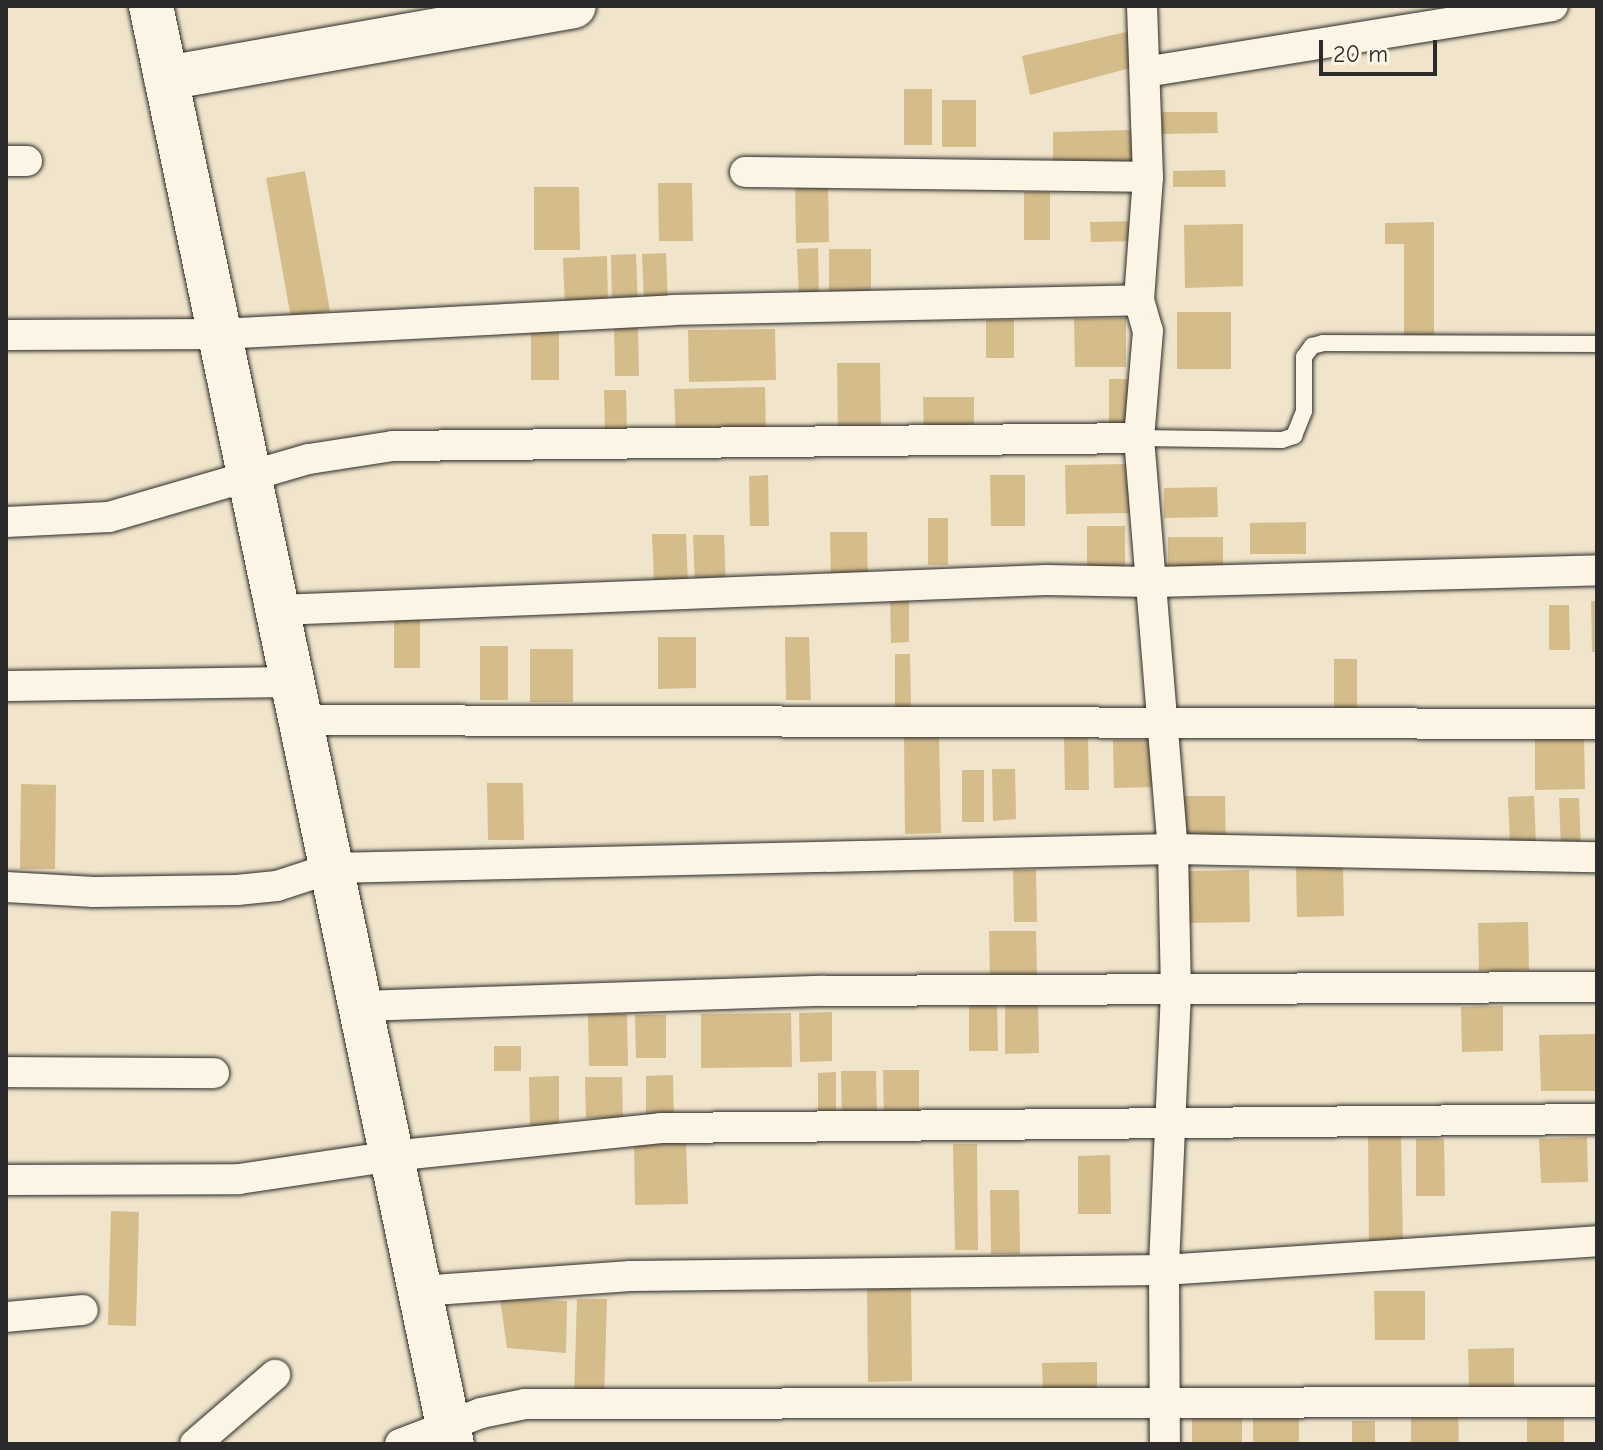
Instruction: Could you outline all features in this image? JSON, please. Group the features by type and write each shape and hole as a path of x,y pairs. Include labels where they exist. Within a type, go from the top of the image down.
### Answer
{"street":[{"path":"151,6 450,1436"},
{"path":"166,78 574,6"},
{"path":"1142,6 1148,177 1139,300 1148,331 1139,438 1173,849 1176,991 1164,1270 1165,1444"},
{"path":"1145,72 1553,6"},
{"path":"745,172 1148,177"},
{"path":"6,335 220,334 673,310 1139,300"},
{"path":"6,522 100,518 309,459 393,446 1139,438"},
{"path":"278,610 1046,580 1151,582 1597,570"},
{"path":"6,686 133,686 297,701 1164,721 1597,724"},
{"path":"6,887 178,891 277,886 332,868 1173,849 1597,857"},
{"path":"361,1006 822,991 1597,987"},
{"path":"6,1072 214,1073"},
{"path":"6,1180 246,1178 392,1156 661,1128 1170,1126 1597,1119"},
{"path":"420,1291 630,1276 1164,1270 1597,1241"},
{"path":"6,1317 83,1310"},
{"path":"195,1444 275,1375"},
{"path":"400,1444 450,1436 481,1413 525,1404 1597,1402"}],"lane":[{"path":"1139,438 1282,440 1294,436 1304,411 1304,357 1312,346 1323,343 1597,344"}],"building":[{"path":"1130,31 1130,68 1030,95 1022,56"},
{"path":"904,89 932,89 932,145 904,145"},
{"path":"942,100 976,100 976,147 942,147"},
{"path":"1162,112 1217,112 1218,133 1162,134"},
{"path":"1133,130 1133,169 1053,170 1053,132"},
{"path":"1225,170 1226,187 1173,187 1173,171"},
{"path":"305,171 330,311 291,318 266,178"},
{"path":"828,180 829,242 796,243 795,181"},
{"path":"658,183 692,183 693,241 659,241"},
{"path":"534,187 579,187 580,250 534,250"},
{"path":"1024,192 1050,192 1050,240 1024,240"},
{"path":"1142,221 1142,241 1091,242 1090,222"},
{"path":"1434,222 1434,337 1404,337 1404,244 1385,244 1385,223"},
{"path":"1243,224 1243,286 1185,288 1184,225"},
{"path":"818,248 819,299 799,299 797,249"},
{"path":"829,249 871,249 871,301 829,301"},
{"path":"666,253 668,304 644,305 642,254"},
{"path":"636,254 638,305 612,306 611,255"},
{"path":"607,256 608,309 565,310 563,258"},
{"path":"1177,312 1231,312 1231,369 1177,369"},
{"path":"1126,318 1126,367 1075,367 1074,319"},
{"path":"986,320 1014,320 1014,358 986,358"},
{"path":"614,327 638,327 639,376 615,376"},
{"path":"531,329 559,329 559,380 531,380"},
{"path":"775,329 776,380 689,382 688,330"},
{"path":"837,363 880,363 881,432 838,433"},
{"path":"1109,379 1135,379 1135,425 1109,425"},
{"path":"765,387 766,437 676,440 674,389"},
{"path":"604,390 626,390 627,433 605,434"},
{"path":"923,397 974,397 974,434 924,435"},
{"path":"1131,464 1131,513 1066,514 1065,465"},
{"path":"768,475 769,526 750,526 749,476"},
{"path":"990,475 1025,475 1025,526 991,526"},
{"path":"1217,487 1218,517 1164,518 1164,488"},
{"path":"928,518 948,518 948,565 928,565"},
{"path":"1306,522 1306,554 1250,554 1250,523"},
{"path":"1087,526 1125,526 1125,577 1087,577"},
{"path":"830,532 867,532 868,582 831,583"},
{"path":"652,534 686,534 688,582 654,582"},
{"path":"693,535 724,535 726,585 695,586"},
{"path":"1168,537 1223,537 1223,570 1168,570"},
{"path":"890,597 909,597 909,642 891,643"},
{"path":"1591,601 1597,601 1597,652 1592,652"},
{"path":"1549,605 1569,605 1570,650 1549,650"},
{"path":"394,613 420,613 420,668 394,668"},
{"path":"658,637 696,637 696,688 658,689"},
{"path":"785,637 809,637 811,700 786,700"},
{"path":"480,646 508,646 508,700 480,700"},
{"path":"530,649 573,649 573,702 530,702"},
{"path":"895,654 910,654 911,707 895,707"},
{"path":"1334,659 1357,659 1357,716 1334,716"},
{"path":"904,734 939,734 941,833 905,834"},
{"path":"1584,734 1585,789 1535,790 1535,736"},
{"path":"1088,735 1089,790 1065,790 1064,736"},
{"path":"1113,740 1154,740 1155,787 1114,788"},
{"path":"992,769 1015,769 1016,819 993,821"},
{"path":"962,770 984,770 984,822 962,822"},
{"path":"487,783 523,783 524,840 488,840"},
{"path":"21,784 56,785 55,869 20,869"},
{"path":"1180,796 1225,796 1226,847 1181,847"},
{"path":"1534,796 1536,845 1510,847 1508,797"},
{"path":"1559,798 1579,798 1581,850 1561,850"},
{"path":"1296,866 1343,866 1344,916 1297,917"},
{"path":"1013,870 1036,870 1037,922 1014,922"},
{"path":"1249,870 1250,922 1189,923 1189,871"},
{"path":"1528,922 1529,970 1479,971 1478,923"},
{"path":"989,931 1036,931 1037,978 990,979"},
{"path":"1038,1002 1039,1053 1005,1054 1005,1003"},
{"path":"969,1004 997,1004 998,1051 969,1051"},
{"path":"1503,1006 1503,1051 1462,1052 1461,1007"},
{"path":"832,1012 832,1061 800,1062 799,1013"},
{"path":"791,1013 792,1067 701,1068 701,1014"},
{"path":"588,1014 627,1014 628,1066 589,1066"},
{"path":"635,1015 666,1015 666,1058 636,1058"},
{"path":"1597,1034 1597,1091 1541,1091 1539,1035"},
{"path":"494,1046 521,1046 521,1071 494,1071"},
{"path":"883,1070 919,1070 919,1119 884,1119"},
{"path":"841,1071 876,1071 877,1118 842,1118"},
{"path":"836,1072 836,1117 818,1118 818,1073"},
{"path":"673,1075 674,1123 646,1124 646,1076"},
{"path":"559,1076 559,1125 530,1126 529,1077"},
{"path":"585,1077 622,1077 623,1118 586,1118"},
{"path":"1368,1134 1401,1134 1403,1246 1369,1246"},
{"path":"1587,1137 1588,1182 1541,1183 1539,1139"},
{"path":"1416,1139 1444,1139 1445,1196 1416,1196"},
{"path":"686,1141 688,1204 635,1205 634,1142"},
{"path":"953,1144 977,1144 978,1250 955,1250"},
{"path":"1110,1155 1111,1214 1078,1214 1078,1156"},
{"path":"990,1190 1019,1190 1020,1254 991,1254"},
{"path":"111,1211 139,1212 136,1326 108,1325"},
{"path":"911,1288 912,1381 868,1382 867,1289"},
{"path":"1374,1291 1425,1291 1425,1340 1375,1340"},
{"path":"500,1299 567,1301 566,1353 507,1348"},
{"path":"577,1299 607,1299 604,1401 574,1400"},
{"path":"1514,1348 1514,1389 1469,1390 1468,1349"},
{"path":"1097,1362 1097,1395 1043,1396 1042,1363"},
{"path":"1458,1412 1459,1444 1411,1444 1411,1413"},
{"path":"1242,1415 1242,1444 1192,1444 1192,1416"},
{"path":"1253,1417 1299,1417 1299,1444 1253,1444"},
{"path":"1527,1417 1564,1417 1564,1444 1527,1444"},
{"path":"1352,1421 1375,1421 1375,1444 1352,1444"}]}
